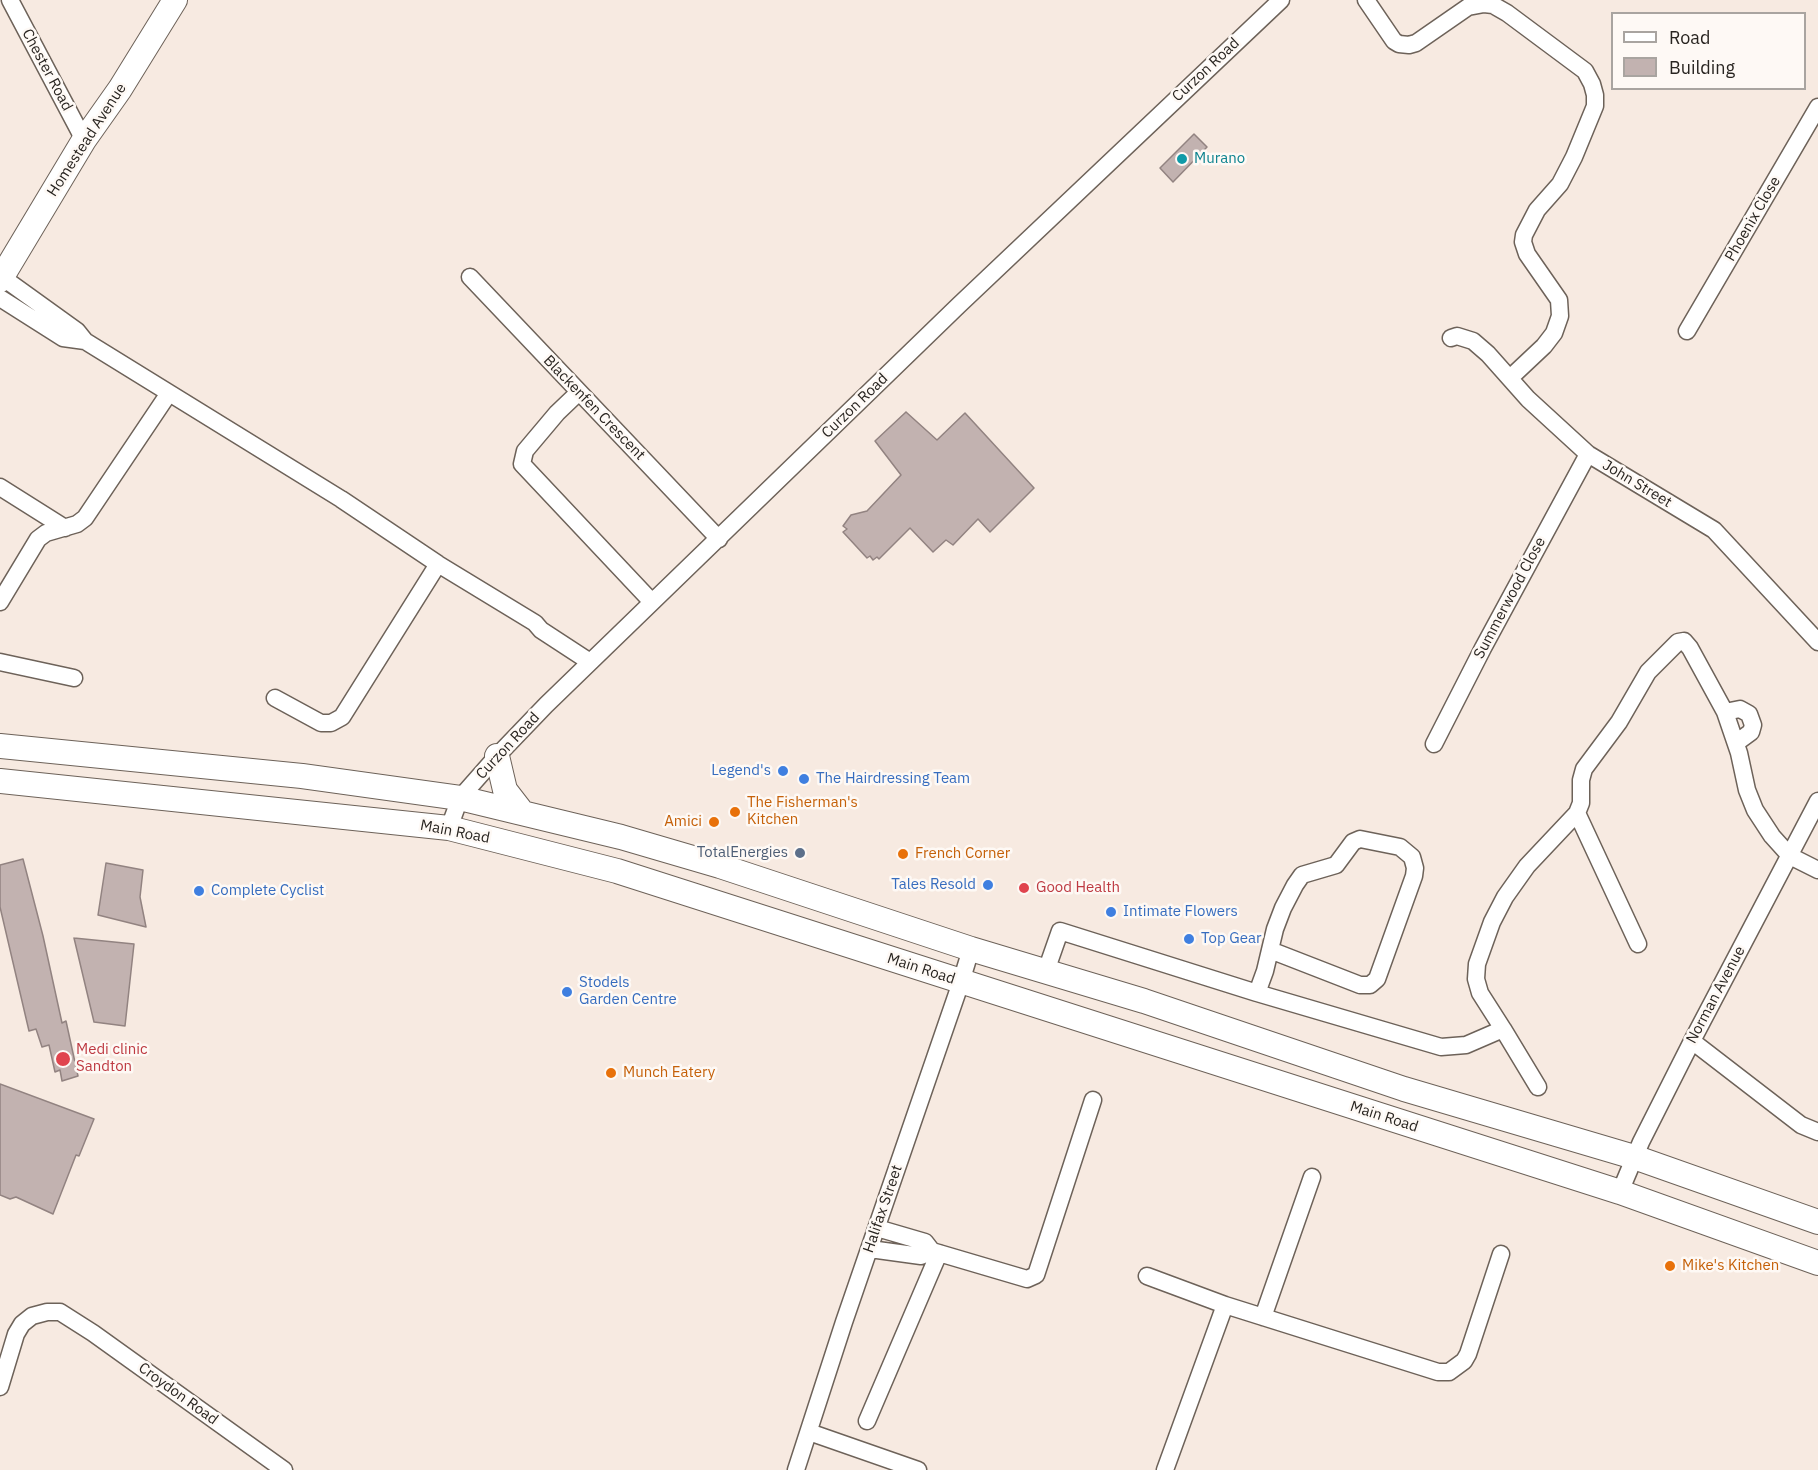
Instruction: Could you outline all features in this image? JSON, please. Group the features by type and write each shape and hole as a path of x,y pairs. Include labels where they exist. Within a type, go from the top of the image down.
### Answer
{"main road":[{"name":"Homestead Avenue","path":"1,285 84,140 120,88 175,0"},
{"path":"0,746 302,776 460,798 621,837 720,866 970,949 1156,1005 1404,1089 1634,1157 1818,1222"},
{"path":"496,756 505,790 522,812"},
{"name":"Main Road","path":"0,781 449,828 617,871 1620,1192 1818,1263"}],"street":[{"name":"Chester Road","path":"10,0 84,140"},
{"name":"Curzon Road","path":"449,828 460,798 496,756 651,601 719,539 998,268 1281,0"},
{"path":"1366,0 1394,41 1409,45 1416,43 1468,7 1493,5 1585,71 1592,84 1595,106 1585,132 1560,184 1537,210 1524,235 1523,242 1527,254 1559,300 1560,316 1554,333 1544,346 1510,378"},
{"name":"Phoenix Close","path":"1687,331 1818,107"},
{"name":"Blackenfen Crescent","path":"470,277 719,539"},
{"path":"1,285 77,331 85,341 341,499 438,564 535,623 545,622 593,659"},
{"name":"John Street","path":"1451,338 1457,336 1473,341 1488,354 1528,399 1588,454 1714,530 1818,642"},
{"path":"579,392 557,413 525,451 522,464 651,601"},
{"path":"0,602 38,539 46,533 78,524 85,518 168,393"},
{"name":"Summerwood Close","path":"1434,744 1488,638 1588,454"},
{"path":"0,487 64,528"},
{"path":"275,698 321,723 331,723 342,717 438,564"},
{"path":"1538,1087 1480,993 1475,973 1479,957 1492,922 1506,897 1527,867 1577,813 1581,803 1581,780 1584,769 1619,722 1648,672 1678,642 1684,641 1690,648 1725,712 1736,743 1751,802 1772,836 1790,856 1818,870"},
{"path":"0,662 74,678"},
{"name":"Norman Avenue","path":"1620,1192 1634,1157 1692,1041 1818,801"},
{"path":"1577,813 1638,944"},
{"path":"1257,993 1275,929 1283,908 1295,885 1305,873 1336,865 1353,842 1360,840 1400,847 1412,857 1415,868 1414,876 1377,979 1371,985 1360,986 1270,950"},
{"path":"1046,971 1060,931 1257,993 1441,1047 1466,1045 1503,1029"},
{"name":"Halifax Street","path":"796,1470 961,982 970,949"},
{"path":"1692,1041 1801,1125 1818,1132"},
{"path":"877,1228 925,1242 936,1252 1027,1279 1036,1275 1093,1100"},
{"path":"1263,1317 1312,1177"},
{"path":"870,1249 921,1256 936,1252"},
{"path":"867,1421 936,1252"},
{"path":"1147,1276 1225,1305 1438,1372 1449,1372 1464,1361 1468,1354 1501,1254"},
{"path":"1165,1470 1225,1305"},
{"name":"Croydon Road","path":"0,1387 16,1334 22,1324 32,1316 48,1311 60,1312 284,1470"},
{"path":"809,1432 918,1470"}],"building":[{"name":"Murano","path":"1194,134 1207,147 1173,182 1160,168"},
{"path":"906,412 937,440 965,413 1034,488 990,532 978,519 953,545 946,540 933,552 910,528 879,559 877,557 873,560 870,556 867,558 843,532 847,529 843,526 851,515 867,511 901,475 875,441"},
{"path":"23,859 62,1023 66,1021 78,1076 62,1081 60,1070 55,1072 49,1045 42,1047 36,1029 29,1031 0,907 0,865"},
{"path":"106,863 143,870 140,897 146,927 98,915"},
{"path":"74,938 134,944 125,1026 94,1022"},
{"path":"0,1084 94,1119 79,1156 76,1155 53,1214 16,1197 10,1199 0,1195"}],"place":[{"name":"Murano","path":"1182,159"},
{"name":"Legend's","path":"783,771"},
{"name":"The Hairdressing Team","path":"804,779"},
{"name":"The Fisherman's Kitchen","path":"735,812"},
{"name":"Amici","path":"714,822"},
{"name":"TotalEnergies","path":"800,853"},
{"name":"French Corner","path":"903,854"},
{"name":"Tales Resold","path":"988,885"},
{"name":"Good Health","path":"1024,888"},
{"name":"Complete Cyclist","path":"199,891"},
{"name":"Intimate Flowers","path":"1111,912"},
{"name":"Top Gear","path":"1189,939"},
{"name":"Stodels Garden Centre","path":"567,992"},
{"name":"Medi clinic Sandton","path":"63,1059"},
{"name":"Munch Eatery","path":"611,1073"},
{"name":"Mike's Kitchen","path":"1670,1266"}]}
